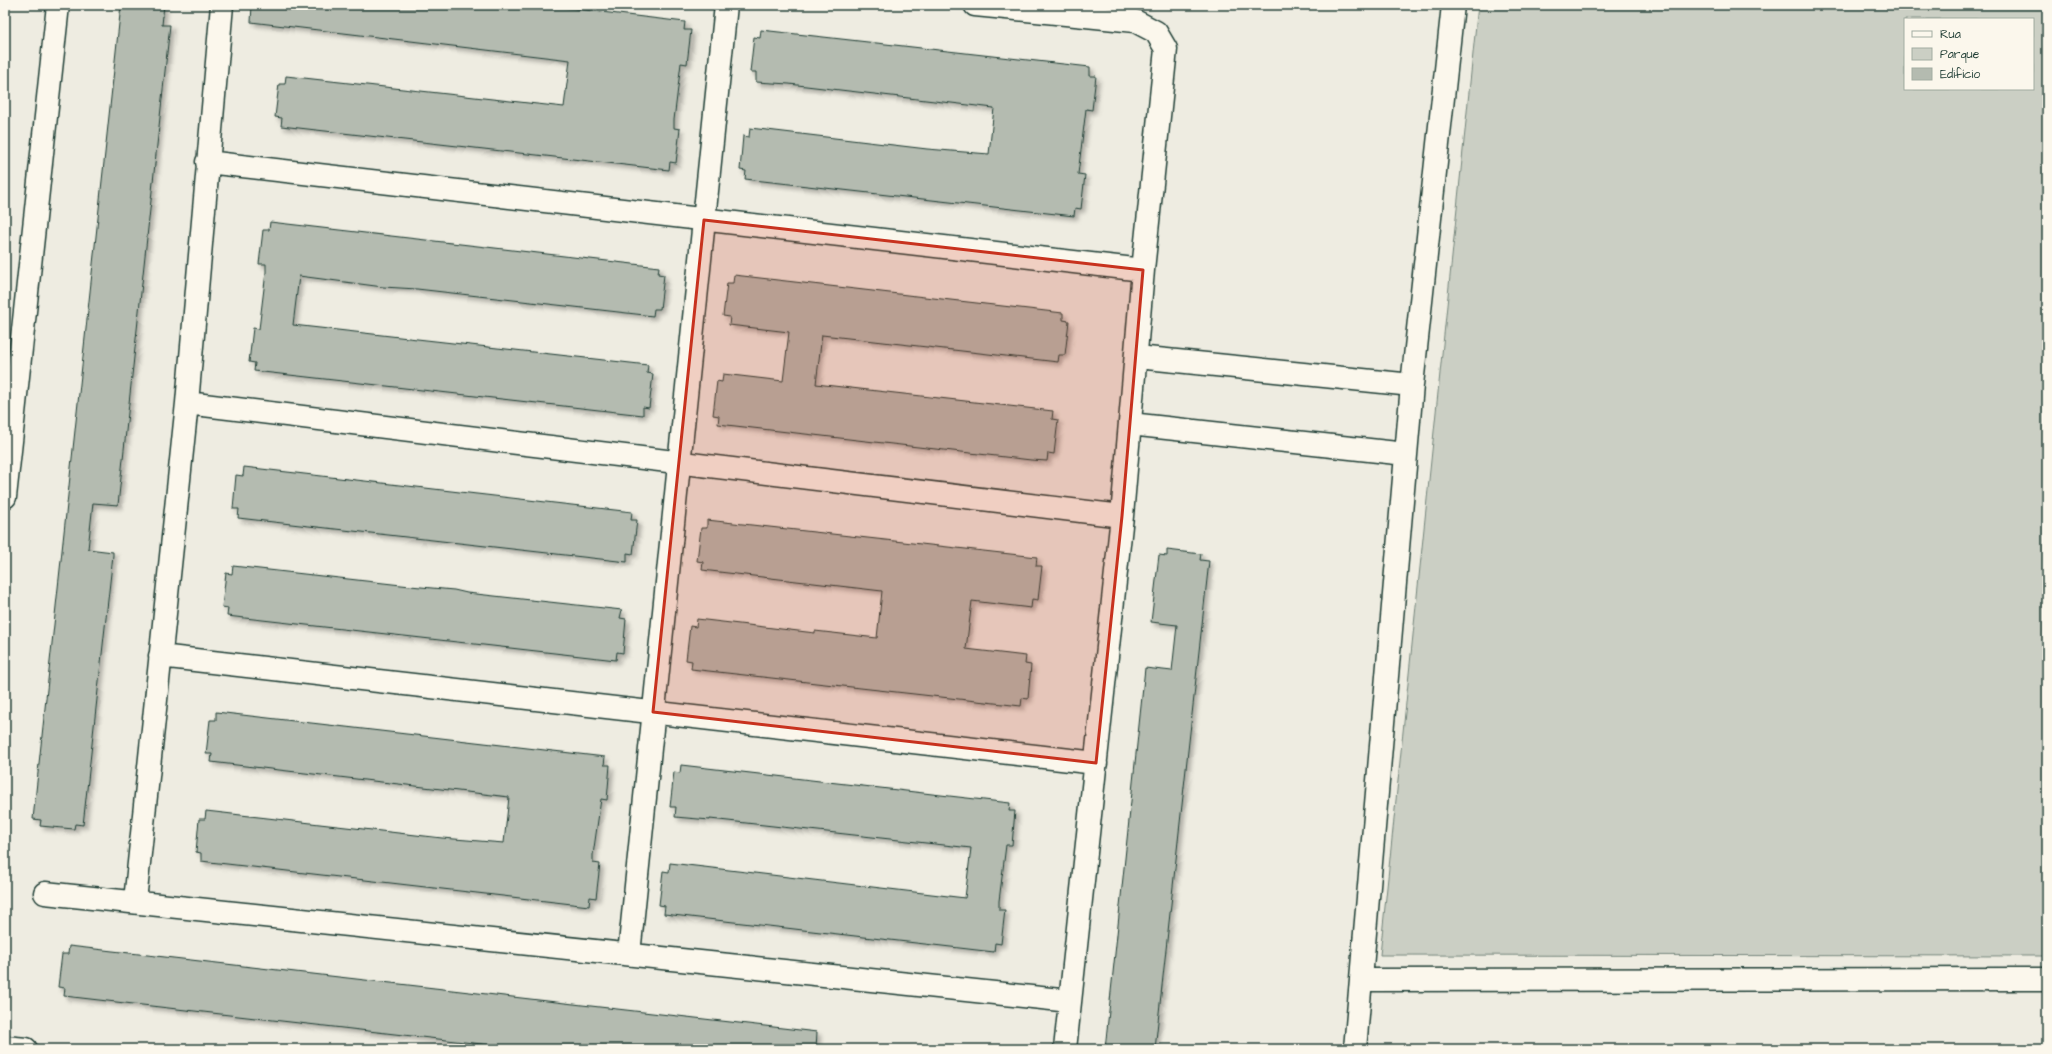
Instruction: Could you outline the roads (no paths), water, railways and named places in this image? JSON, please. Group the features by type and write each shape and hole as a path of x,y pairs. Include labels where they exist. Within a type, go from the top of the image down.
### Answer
{"street":[{"path":"5,497 58,5"},
{"path":"135,901 187,403 222,5"},
{"path":"629,954 726,5"},
{"path":"975,5 1135,21 1156,32 1166,49 1122,516 1065,1049"},
{"path":"1355,1049 1412,385 1454,5"},
{"path":"207,162 1144,270"},
{"path":"1138,357 1412,385"},
{"path":"187,403 1122,516"},
{"path":"1130,424 1406,454"},
{"path":"160,656 1096,763"},
{"path":"45,893 135,901 1070,1001"},
{"path":"1362,980 2047,979"},
{"path":"5,1047 26,1049"}]}
